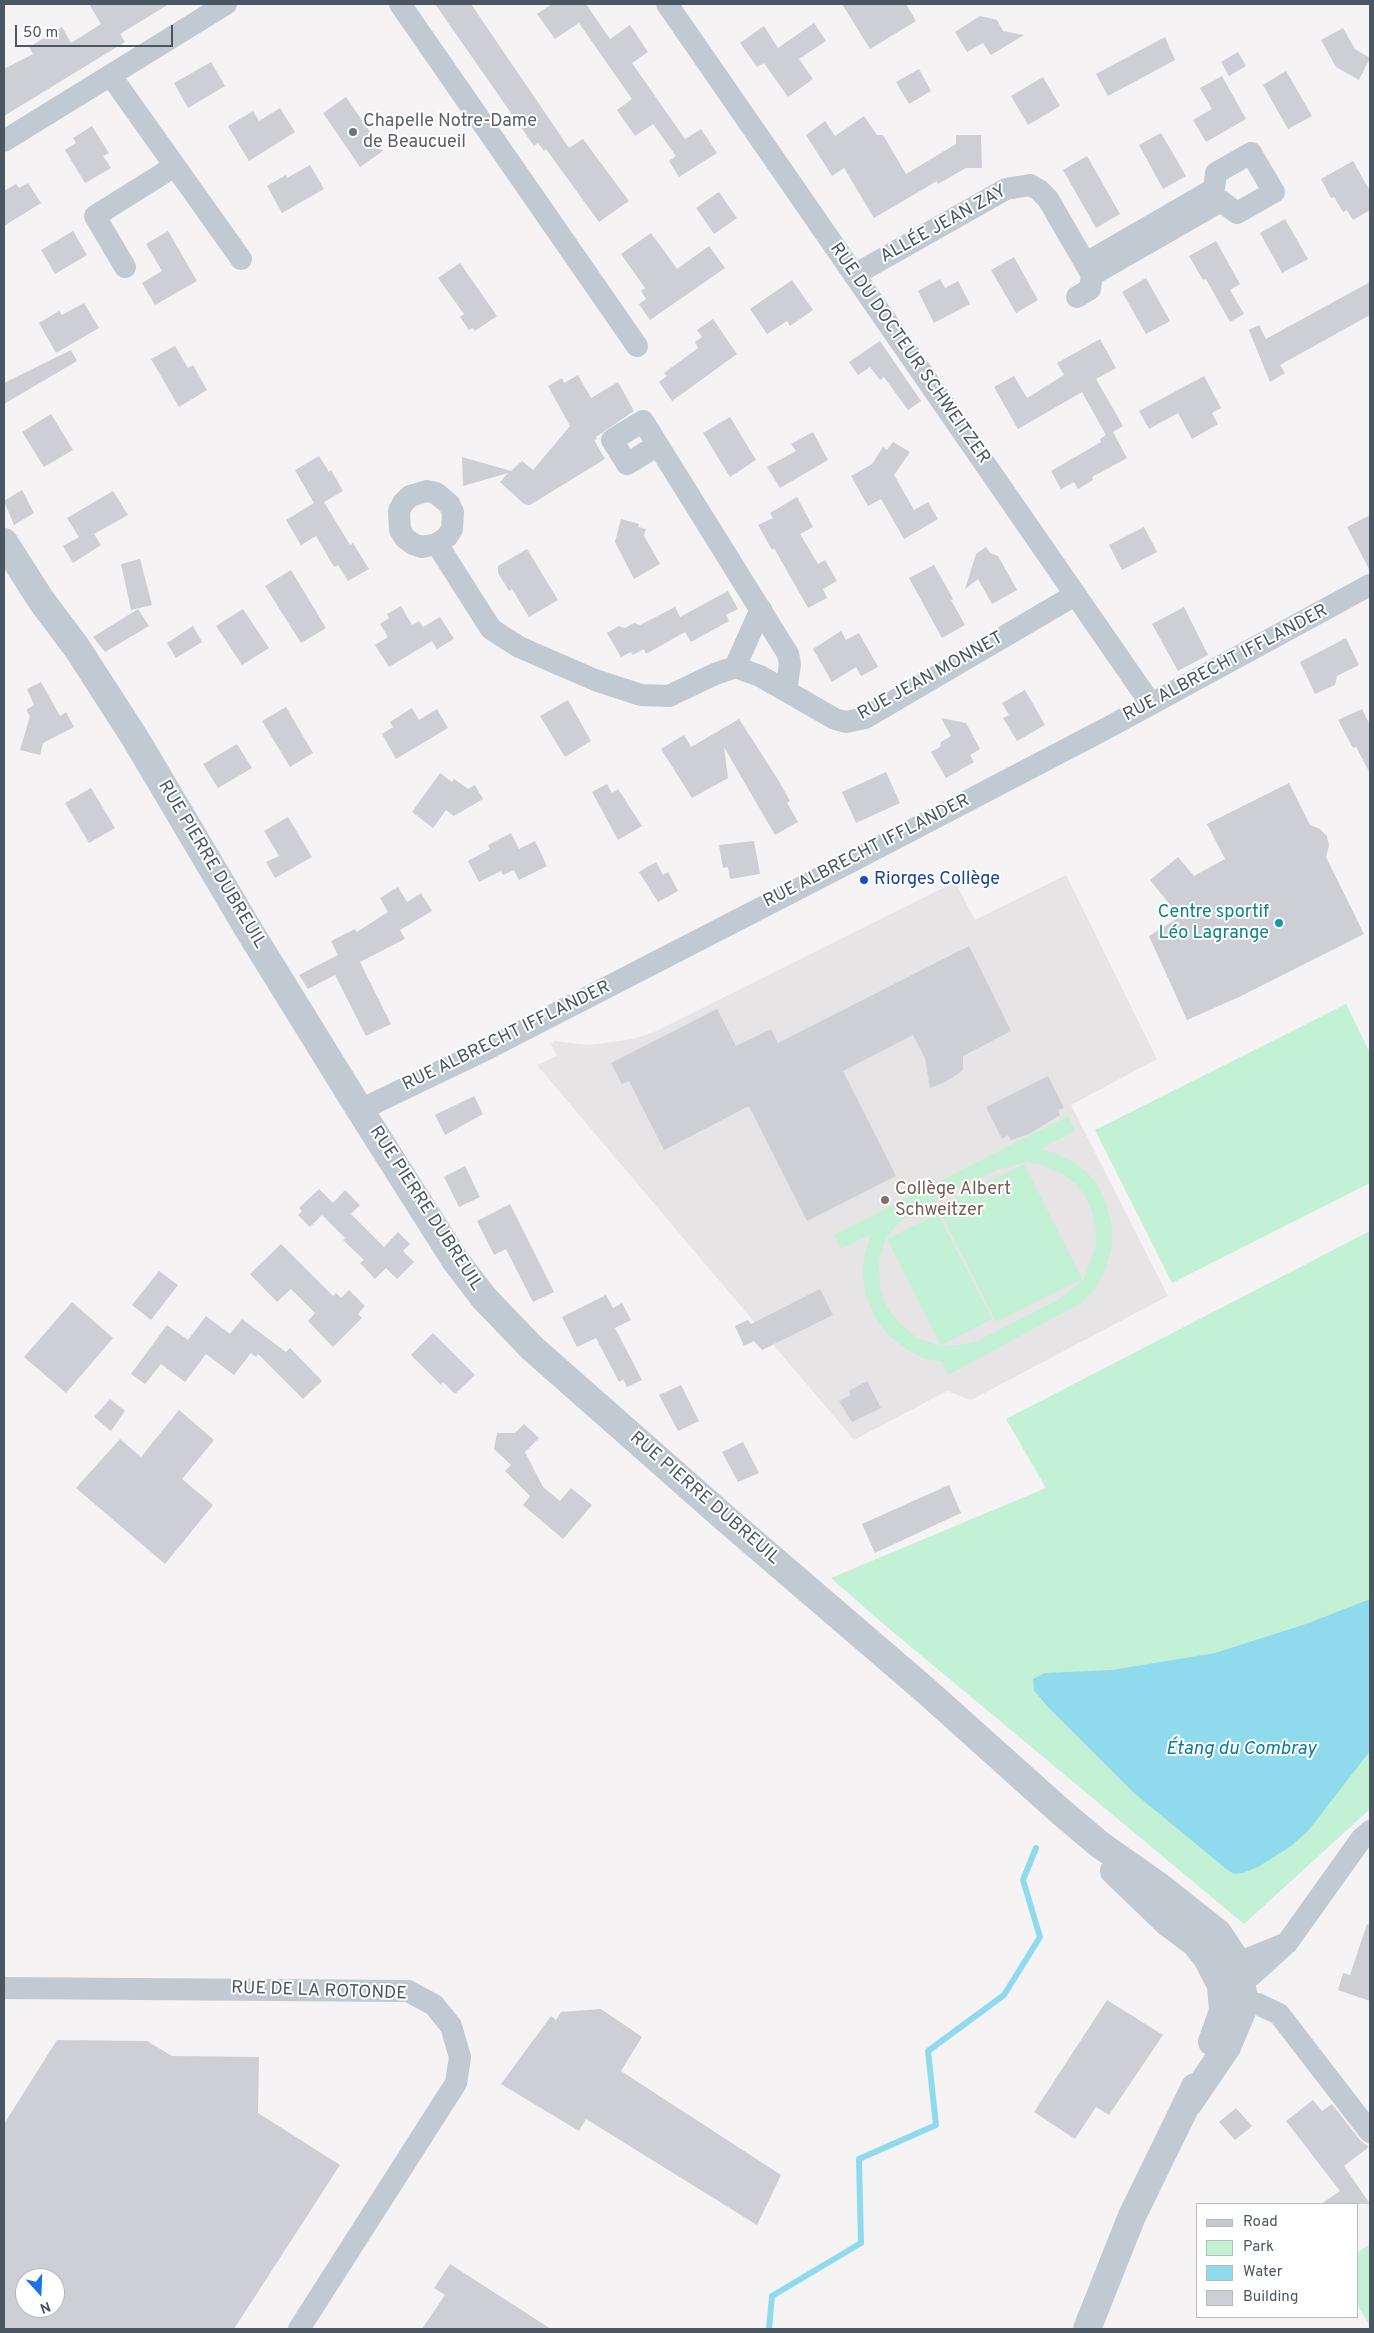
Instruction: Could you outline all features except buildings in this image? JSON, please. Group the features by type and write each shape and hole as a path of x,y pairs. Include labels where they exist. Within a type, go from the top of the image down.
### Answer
{"street":[{"path":"4,141 226,4"},
{"path":"400,4 637,346"},
{"name":"RUE DU DOCTEUR SCHWEITZER","path":"667,4 1151,704"},
{"path":"111,76 241,259"},
{"path":"125,267 95,216 175,166"},
{"name":"ALLÉE JEAN ZAY","path":"854,275 1006,188 1019,186 1030,186 1039,190 1048,199 1089,269"},
{"path":"1077,297 1090,288 1089,269 1218,195"},
{"path":"658,445 788,654 790,664 786,690"},
{"name":"RUE PIERRE DUBREUIL","path":"4,542 41,600 78,648 135,738 250,932 360,1110 455,1260 484,1298 516,1333 726,1519 924,1689 1060,1811 1099,1844 1160,1887 1218,1934 1234,1989"},
{"path":"437,544 492,629 519,647 595,680 641,695 669,696 715,674 735,667 761,609"},
{"name":"RUE ALBRECHT IFFLANDER","path":"360,1110 548,1018 1151,704 1370,586"},
{"name":"RUE JEAN MONNET","path":"735,667 760,676 835,720 846,722 865,718 1076,595"},
{"name":"RUE PIERRE DUBREUIL","path":"1060,1811 1093,1849 1144,1900 1195,1944 1234,1989"},
{"path":"1087,2329 1132,2216 1189,2103 1234,1989 1287,1943 1362,1838 1370,1831"},
{"name":"RUE DE LA ROTONDE","path":"4,1988 408,1991 434,2005 450,2026 460,2057 456,2083 299,2329"},
{"path":"1234,1989 1279,2014 1370,2132"}],"shaded area":[{"name":"Collège Albert Schweitzer","path":"1066,875 1157,1059 1071,1105 1168,1296 971,1400 947,1391 854,1440 537,1065 557,1056 551,1044 555,1041 588,1045 634,1039 652,1033 955,882 975,920"}],"green space":[{"path":"1346,1004 1370,1053 1370,1183 1172,1283 1095,1130"},
{"path":"1068,1116 1075,1131 1040,1149 1055,1153 1071,1161 1086,1171 1098,1186 1106,1203 1112,1227 1112,1247 1104,1272 1095,1289 1083,1302 948,1375 942,1362 923,1358 909,1351 887,1334 875,1317 865,1293 863,1277 864,1257 871,1234 841,1249 834,1235","holes":["1026,1162 1039,1164 1063,1174 1075,1183 1085,1195 1091,1209 1096,1229 1096,1245 1084,1279 1060,1299 977,1341 961,1345 940,1346 917,1338 899,1323 888,1309 880,1289 879,1260 885,1239 899,1222 909,1214 997,1170"]},
{"path":"1024,1164 1082,1279 996,1322 938,1207"},
{"path":"938,1214 992,1319 941,1345 887,1239"},
{"path":"1370,1231 1370,1809 1244,1924 887,1627 831,1578 1046,1488 1006,1419"},
{"path":"1370,2244 1370,2326 1359,2308 1359,2251"}],"water":[{"name":"Étang du Combray","path":"1370,1599 1370,1751 1308,1831 1291,1846 1258,1867 1243,1873 1234,1874 1225,1868 1133,1792 1046,1705 1034,1690 1033,1679 1045,1673 1112,1670 1215,1653 1306,1624"}],"waterway":[{"path":"769,2329 772,2296 861,2243 859,2159 936,2125 928,2051 1004,1995 1040,1937 1023,1880 1036,1848"}],"place":[{"name":"Chapelle Notre-Dame de Beaucueil","path":"353,132"},
{"name":"Riorges Collège","path":"864,880"},
{"name":"Centre sportif Léo Lagrange","path":"1279,923"},
{"name":"Collège Albert Schweitzer","path":"885,1200"}]}
